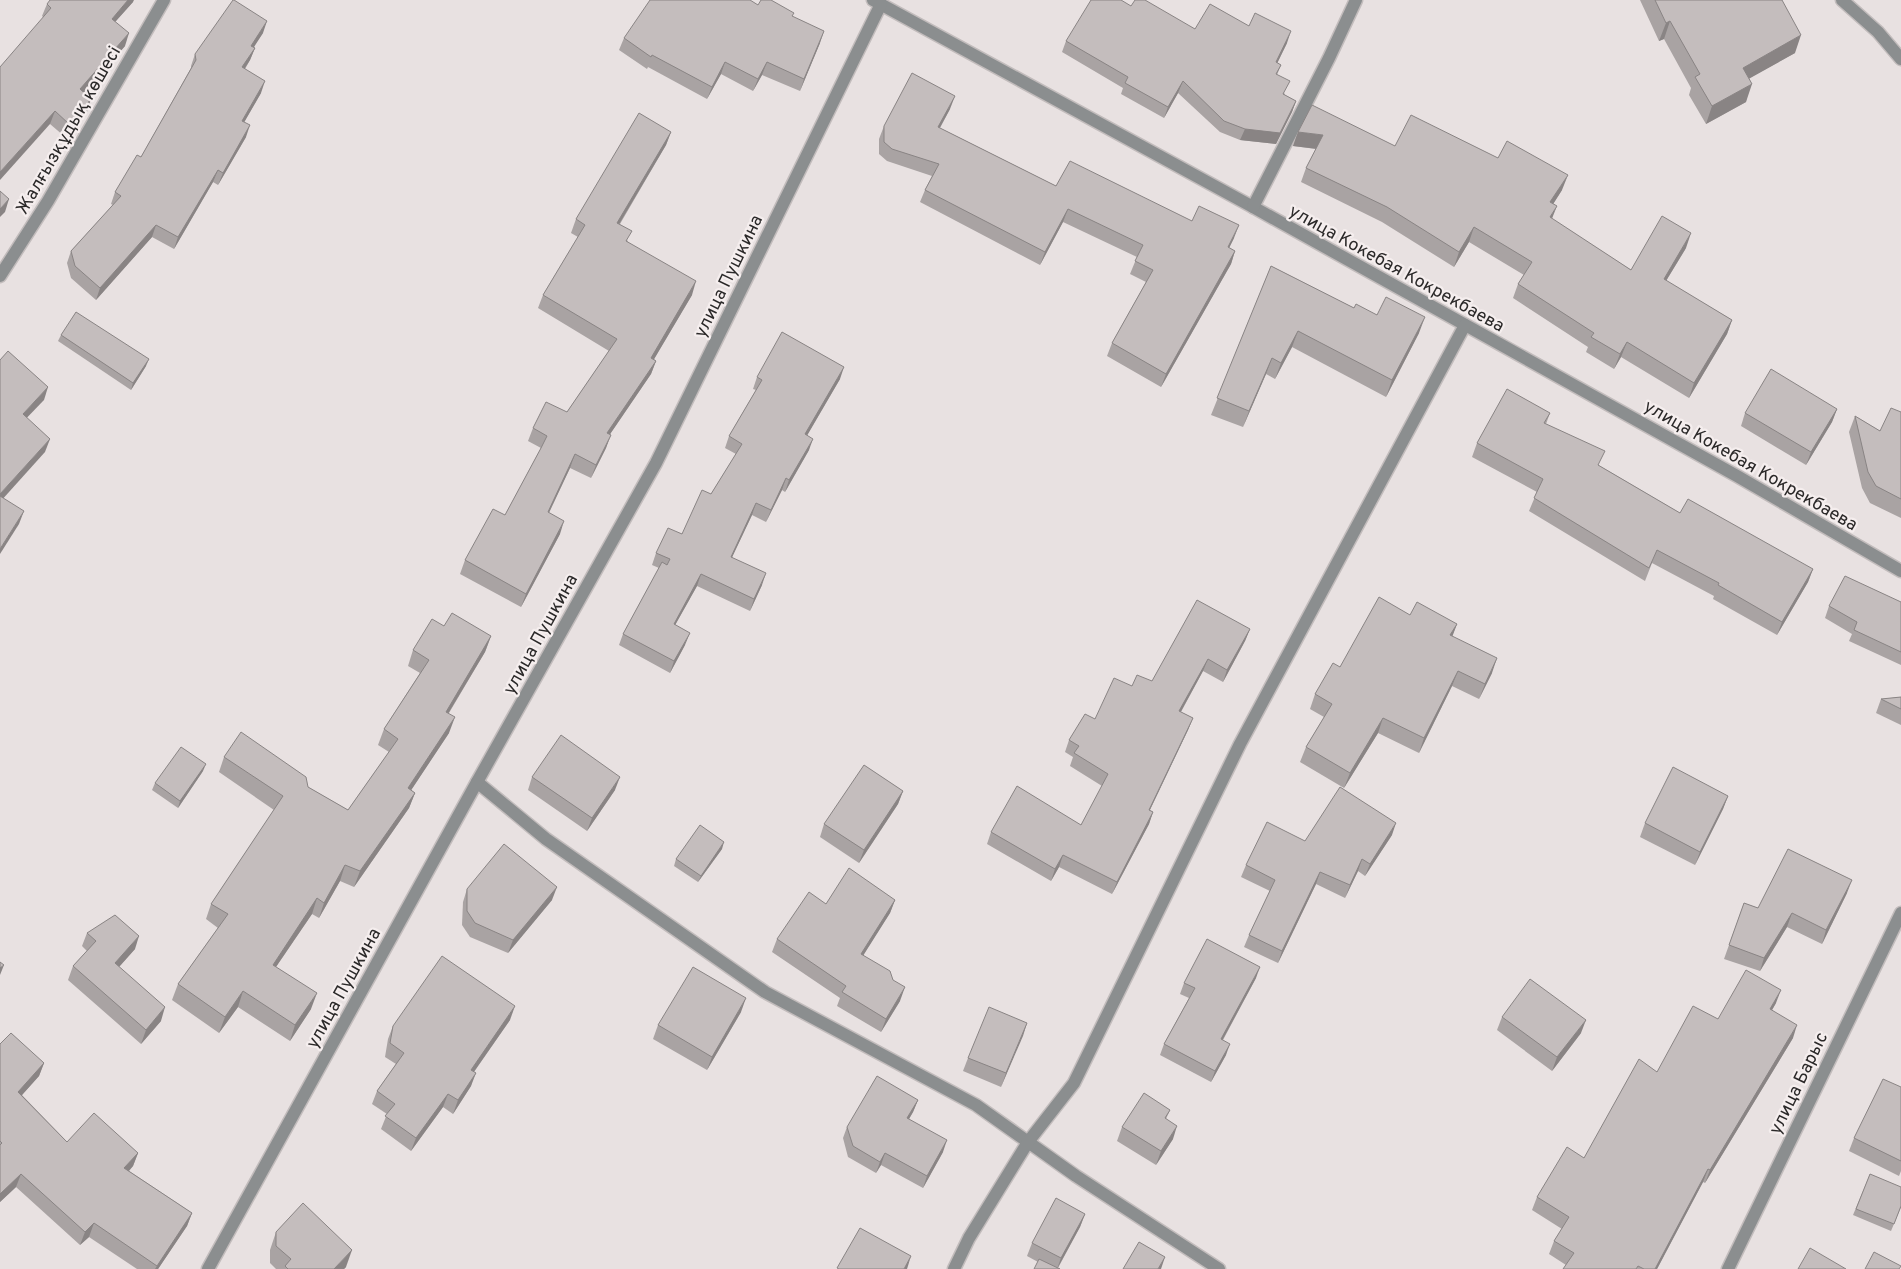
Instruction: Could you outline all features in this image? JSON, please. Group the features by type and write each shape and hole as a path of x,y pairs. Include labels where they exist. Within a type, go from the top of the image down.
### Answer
{"street":[{"name":"Жалғызқұдық көшесі","path":"0,276 48,201 164,0"},
{"path":"1253,207 1330,58 1356,0"},
{"path":"1842,0 1878,32 1901,59"},
{"name":"улица Кокебая Кокрекбаева","path":"877,2 1253,207 1737,476 1901,572"},
{"name":"улица Пушкина","path":"208,1269 477,782 656,464 877,2"},
{"path":"954,1269 969,1238 1028,1142 1074,1083 1240,744 1465,325"},
{"path":"477,782 546,840 766,992 976,1105 1084,1182 1219,1269"},
{"name":"улица Барыс","path":"1728,1269 1901,913"}],"building":[{"path":"50,0 128,0 112,19 129,33 80,89 91,99 69,124 55,111 0,172 0,67 51,8 47,4"},
{"path":"233,0 267,21 251,46 255,48 242,67 265,81 242,121 250,125 223,173 218,170 178,237 156,225 100,288 75,266 71,251 121,196 115,192 137,155 141,157 196,60 195,54"},
{"path":"650,0 750,0 758,5 761,0 771,0 794,13 792,16 824,31 804,79 767,62 758,79 725,62 712,87 652,55 651,57 624,38"},
{"path":"1091,0 1121,0 1131,6 1135,0 1145,0 1195,29 1210,4 1249,26 1255,13 1291,31 1276,62 1281,65 1276,74 1290,81 1283,94 1296,101 1280,133 1245,129 1224,121 1183,81 1168,107 1125,83 1128,77 1066,41"},
{"path":"1655,0 1782,0 1801,35 1743,68 1752,84 1712,106 1695,77 1700,74 1670,21 1666,23"},
{"path":"912,73 955,96 938,127 1056,186 1070,161 1192,221 1199,206 1239,225 1228,247 1235,251 1166,374 1112,343 1153,270 1135,261 1143,245 1068,209 1045,252 925,190 939,164 892,149 884,142 884,126"},
{"path":"1312,105 1395,146 1411,115 1498,158 1507,141 1568,175 1550,202 1557,206 1550,217 1631,270 1662,216 1691,233 1664,279 1732,320 1694,383 1627,342 1620,354 1591,337 1594,333 1518,284 1532,262 1474,227 1459,252 1387,207 1306,168 1323,135 1298,132"},
{"path":"639,113 671,132 617,223 632,231 626,241 696,281 651,358 656,361 607,433 611,435 596,465 575,454 548,512 564,521 526,594 465,560 493,509 505,515 541,448 547,436 533,428 546,402 567,412 617,339 543,295 585,225 576,219"},
{"path":"0,191 9,199 0,209"},
{"path":"1271,266 1354,308 1356,304 1377,315 1386,297 1425,317 1392,380 1298,331 1281,363 1272,358 1249,411 1217,398"},
{"path":"76,312 149,359 133,383 61,335"},
{"path":"782,332 844,367 805,434 813,439 789,480 786,478 771,510 756,503 731,557 766,573 754,599 701,574 674,624 690,633 674,661 623,634 662,562 667,565 670,559 656,553 668,528 682,534 702,490 711,494 742,444 729,436 762,380 757,377"},
{"path":"8,351 48,387 23,414 50,439 0,494 0,360"},
{"path":"1771,369 1837,409 1811,452 1745,413"},
{"path":"1507,389 1550,413 1544,423 1605,451 1598,465 1680,513 1688,499 1813,569 1782,622 1718,585 1719,583 1657,550 1649,568 1534,498 1543,479 1477,443"},
{"path":"1891,408 1901,412 1901,499 1876,486 1868,472 1855,416 1880,431"},
{"path":"0,496 24,511 0,549"},
{"path":"1845,576 1901,602 1901,652 1854,630 1857,622 1829,606"},
{"path":"1379,597 1410,615 1417,602 1457,624 1450,635 1497,658 1485,684 1458,671 1424,738 1383,718 1350,773 1306,747 1332,704 1315,694 1333,663 1340,667"},
{"path":"1197,600 1250,629 1227,670 1208,659 1179,711 1193,718 1149,810 1153,812 1117,882 1063,855 1055,869 991,832 1017,786 1081,825 1108,774 1074,753 1079,746 1069,740 1085,714 1095,719 1114,678 1132,686 1137,675 1152,681"},
{"path":"452,613 491,636 446,712 455,717 408,788 415,793 360,871 345,865 324,903 317,898 273,965 317,993 295,1025 243,991 225,1017 178,984 228,914 211,904 283,796 224,757 241,732 306,777 308,787 348,810 398,739 384,729 429,660 413,650 432,619 444,626"},
{"path":"1901,697 1901,709 1881,699"},
{"path":"561,735 620,777 592,818 532,777"},
{"path":"181,747 206,764 180,801 155,783"},
{"path":"864,765 903,791 864,850 824,824"},
{"path":"1673,767 1728,796 1700,852 1645,823"},
{"path":"1340,787 1396,823 1370,864 1362,859 1350,885 1320,872 1282,951 1249,935 1275,880 1246,865 1267,822 1305,841"},
{"path":"700,825 724,842 701,876 676,859"},
{"path":"504,844 557,887 513,940 475,923 467,911 467,889"},
{"path":"1788,849 1852,880 1826,930 1792,913 1764,958 1729,945 1744,903 1758,908"},
{"path":"849,868 895,900 861,954 890,971 893,980 905,987 886,1019 842,992 846,986 777,939 809,892 826,904"},
{"path":"115,915 139,936 115,963 165,1007 146,1030 73,966 96,941 87,933"},
{"path":"1207,939 1260,967 1221,1039 1230,1044 1215,1071 1164,1044 1195,988 1184,983"},
{"path":"442,956 515,1006 471,1070 476,1073 458,1100 448,1094 416,1138 385,1116 395,1104 377,1091 404,1053 390,1043 393,1026"},
{"path":"693,967 746,998 712,1057 658,1025"},
{"path":"1746,970 1781,990 1770,1009 1797,1025 1710,1170 1708,1169 1655,1269 1644,1269 1638,1266 1636,1269 1563,1269 1574,1253 1554,1241 1569,1217 1537,1197 1567,1147 1584,1158 1639,1059 1657,1072 1693,1006 1718,1019"},
{"path":"1530,979 1586,1020 1557,1057 1502,1017"},
{"path":"989,1007 1027,1023 1006,1073 968,1058"},
{"path":"11,1033 44,1063 18,1092 67,1142 94,1113 138,1153 124,1168 192,1213 157,1266 94,1223 85,1232 21,1174 0,1194 0,1145 2,1143 0,1141 0,1044"},
{"path":"877,1076 918,1100 907,1118 947,1140 927,1176 885,1153 880,1162 853,1146 847,1127"},
{"path":"1883,1079 1901,1087 1901,1161 1854,1138"},
{"path":"1144,1093 1170,1110 1165,1118 1177,1126 1161,1151 1122,1127"},
{"path":"1870,1174 1901,1187 1901,1206 1894,1224 1856,1209"},
{"path":"1056,1198 1085,1214 1061,1258 1032,1243"},
{"path":"303,1203 352,1250 334,1269 288,1269 285,1266 291,1259 276,1246 276,1232"},
{"path":"860,1228 911,1256 904,1269 837,1268"},
{"path":"1139,1242 1165,1257 1158,1269 1123,1269"},
{"path":"1810,1248 1846,1269 1798,1269"},
{"path":"1874,1252 1901,1266 1899,1269 1865,1269"},
{"path":"1039,1259 1060,1269 1034,1269"}]}
